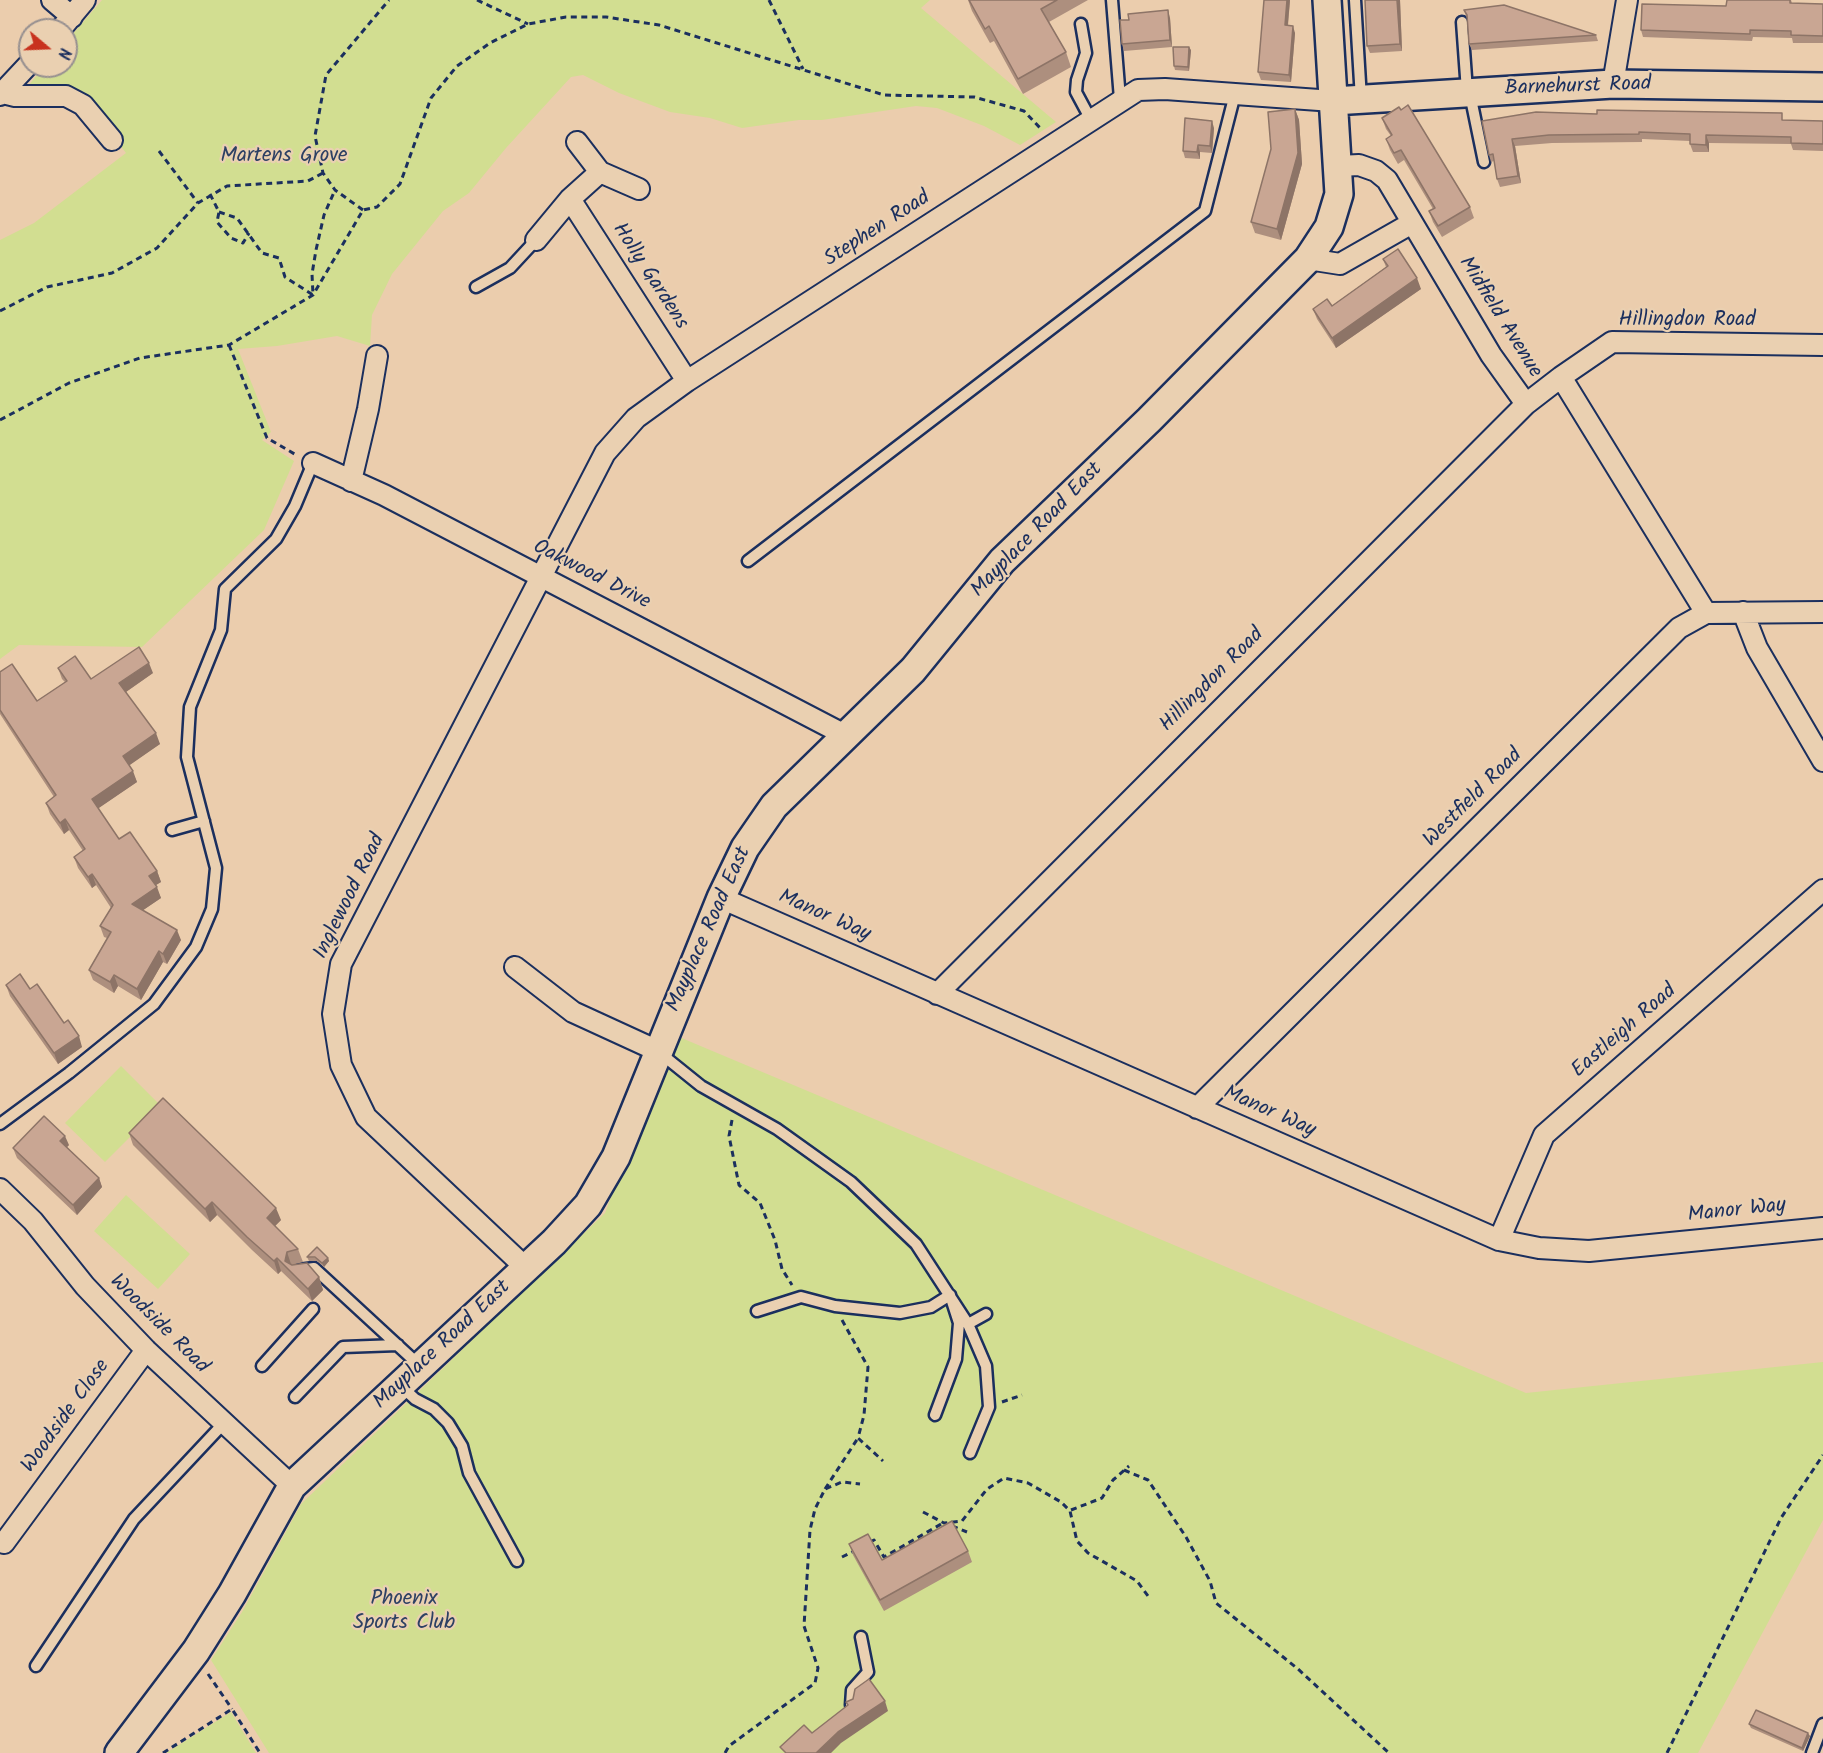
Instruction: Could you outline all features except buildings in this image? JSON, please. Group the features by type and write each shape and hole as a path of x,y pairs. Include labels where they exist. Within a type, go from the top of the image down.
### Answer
{"street":[{"path":"52,0 63,18"},
{"path":"70,18 86,0"},
{"name":"Mayplace Road East","path":"119,1753 196,1651 232,1594 292,1486 421,1368 588,1206 616,1157 657,1051 721,898 745,848 774,806 913,670 1002,561 1158,411 1308,259 1329,227 1339,194 1327,0"},
{"path":"1614,84 1626,0"},
{"path":"1,94 18,76"},
{"name":"Barnehurst Road","path":"1333,101 1468,91 1614,84 1823,87"},
{"name":"Stephen Road","path":"541,577 605,453 636,418 687,381 1056,145 1120,99 1138,90 1166,88 1333,101"},
{"path":"1,94 66,96 83,105 112,141"},
{"path":"577,142 600,172 639,189"},
{"name":"Midfield Avenue","path":"1339,166 1359,165 1376,171 1387,180 1491,355 1526,404 1561,377 1706,613"},
{"path":"536,240 570,199 600,172"},
{"name":"Holly Gardens","path":"570,199 687,381"},
{"path":"1308,259 1340,264 1412,223"},
{"name":"Hillingdon Road","path":"1561,377 1612,342 1823,345"},
{"path":"351,481 368,409 376,356"},
{"name":"Hillingdon Road","path":"937,994 1526,404"},
{"name":"Oakwood Drive","path":"313,463 384,495 845,735"},
{"name":"Inglewood Road","path":"526,1268 366,1117 341,1065 333,1014 341,964 541,577"},
{"path":"1743,612 1757,648 1823,761"},
{"name":"Westfield Road","path":"1197,1108 1679,628 1706,613 1823,612"},
{"name":"Eastleigh Road","path":"1499,1240 1544,1135 1823,890"},
{"name":"Manor Way","path":"721,898 1499,1240 1539,1248 1589,1251 1823,1228"},
{"path":"515,967 573,1012 657,1051"},
{"name":"Woodside Road","path":"0,1189 33,1221 85,1286 146,1350 292,1486"},
{"name":"Woodside Close","path":"4,1543 146,1350"}],"lane":[{"path":"1112,0 1120,99"},
{"path":"1355,0 1361,99"},
{"path":"1462,22 1468,91 1484,162"},
{"path":"1081,24 1086,53 1077,80 1076,92 1091,120"},
{"path":"748,561 1205,212 1235,94"},
{"path":"476,287 510,268 536,240"},
{"path":"0,1124 69,1073 154,1004 195,947 212,909 216,868 187,757 190,707 221,630 225,589 276,539 295,506 313,463"},
{"path":"172,830 204,821"},
{"path":"657,1051 679,1070 734,1107 777,1129 851,1182 916,1244 968,1324 986,1366 989,1407 970,1453"},
{"path":"296,1270 314,1268 421,1368"},
{"path":"757,1311 801,1297 835,1306 900,1313 931,1307 950,1295"},
{"path":"935,1415 956,1359 959,1323 950,1295"},
{"path":"262,1366 313,1309"},
{"path":"968,1324 986,1314"},
{"path":"295,1397 343,1347 398,1345"},
{"path":"401,1386 415,1399 434,1409 448,1423 462,1446 469,1473 517,1561"},
{"path":"36,1666 134,1519 224,1423"},
{"path":"851,1705 852,1690 868,1672 861,1637"},
{"path":"1812,1753 1823,1724"}],"path":[{"path":"363,210 335,190 322,173 315,136 326,75 389,0"},
{"path":"477,0 528,24"},
{"path":"769,0 803,69"},
{"path":"0,420 69,383 140,358 229,345 313,295 363,210 377,207 400,184 431,98 457,66 490,43 528,24 566,17 606,17 659,25 884,95 974,98 1024,111 1056,145"},
{"path":"159,151 198,203"},
{"path":"0,311 47,287 112,273 157,248 198,203 226,186 308,181 322,173"},
{"path":"313,295 312,274 316,250 324,215 335,190"},
{"path":"210,194 219,212 217,222 231,238 243,243 249,233"},
{"path":"219,212 237,218 262,253 279,258 285,277 313,295"},
{"path":"229,345 267,438 313,463"},
{"path":"734,1107 729,1136 739,1185 760,1203 775,1240 782,1269 801,1297"},
{"path":"725,1753 729,1746 815,1683 818,1668 804,1626 810,1530 815,1509 825,1489 858,1438 864,1415 868,1367 835,1306"},
{"path":"989,1407 1022,1395"},
{"path":"858,1438 883,1461"},
{"path":"1667,1753 1780,1518 1823,1455"},
{"path":"1070,1511 1102,1498 1113,1480 1129,1466"},
{"path":"1124,1470 1148,1480 1186,1537 1210,1581 1216,1603 1298,1670 1389,1753"},
{"path":"866,1544 874,1540 884,1557 944,1523 962,1521 987,1489 1004,1478 1028,1483 1061,1502 1070,1511 1077,1541 1088,1553 1137,1581 1148,1596"},
{"path":"825,1489 842,1482 860,1484"},
{"path":"923,1512 967,1532"},
{"path":"842,1557 858,1549"},
{"path":"202,1682 208,1673 260,1753"},
{"path":"163,1753 232,1709"}],"green space":[{"name":"Martens Grove","path":"102,0 930,0 921,8 1056,122 1020,145 984,126 937,108 916,106 822,120 799,120 742,128 710,118 670,112 619,93 583,75 571,77 506,148 469,193 443,211 392,274 372,315 370,346 337,336 277,346 238,349 271,432 262,440 294,461 264,530 142,647 19,645 0,659 0,240 34,223 126,153 88,105 26,88 35,78 78,78 78,28"},
{"name":"Phoenix Sports Club","path":"672,1034 1526,1393 1823,1362 1823,1520 1698,1753 269,1753 211,1660 242,1612 301,1504 605,1213"},
{"path":"121,1066 161,1106 105,1162 65,1123"},
{"path":"126,1195 190,1254 158,1289 94,1231"},
{"path":"231,1712 256,1753 166,1753"}]}
